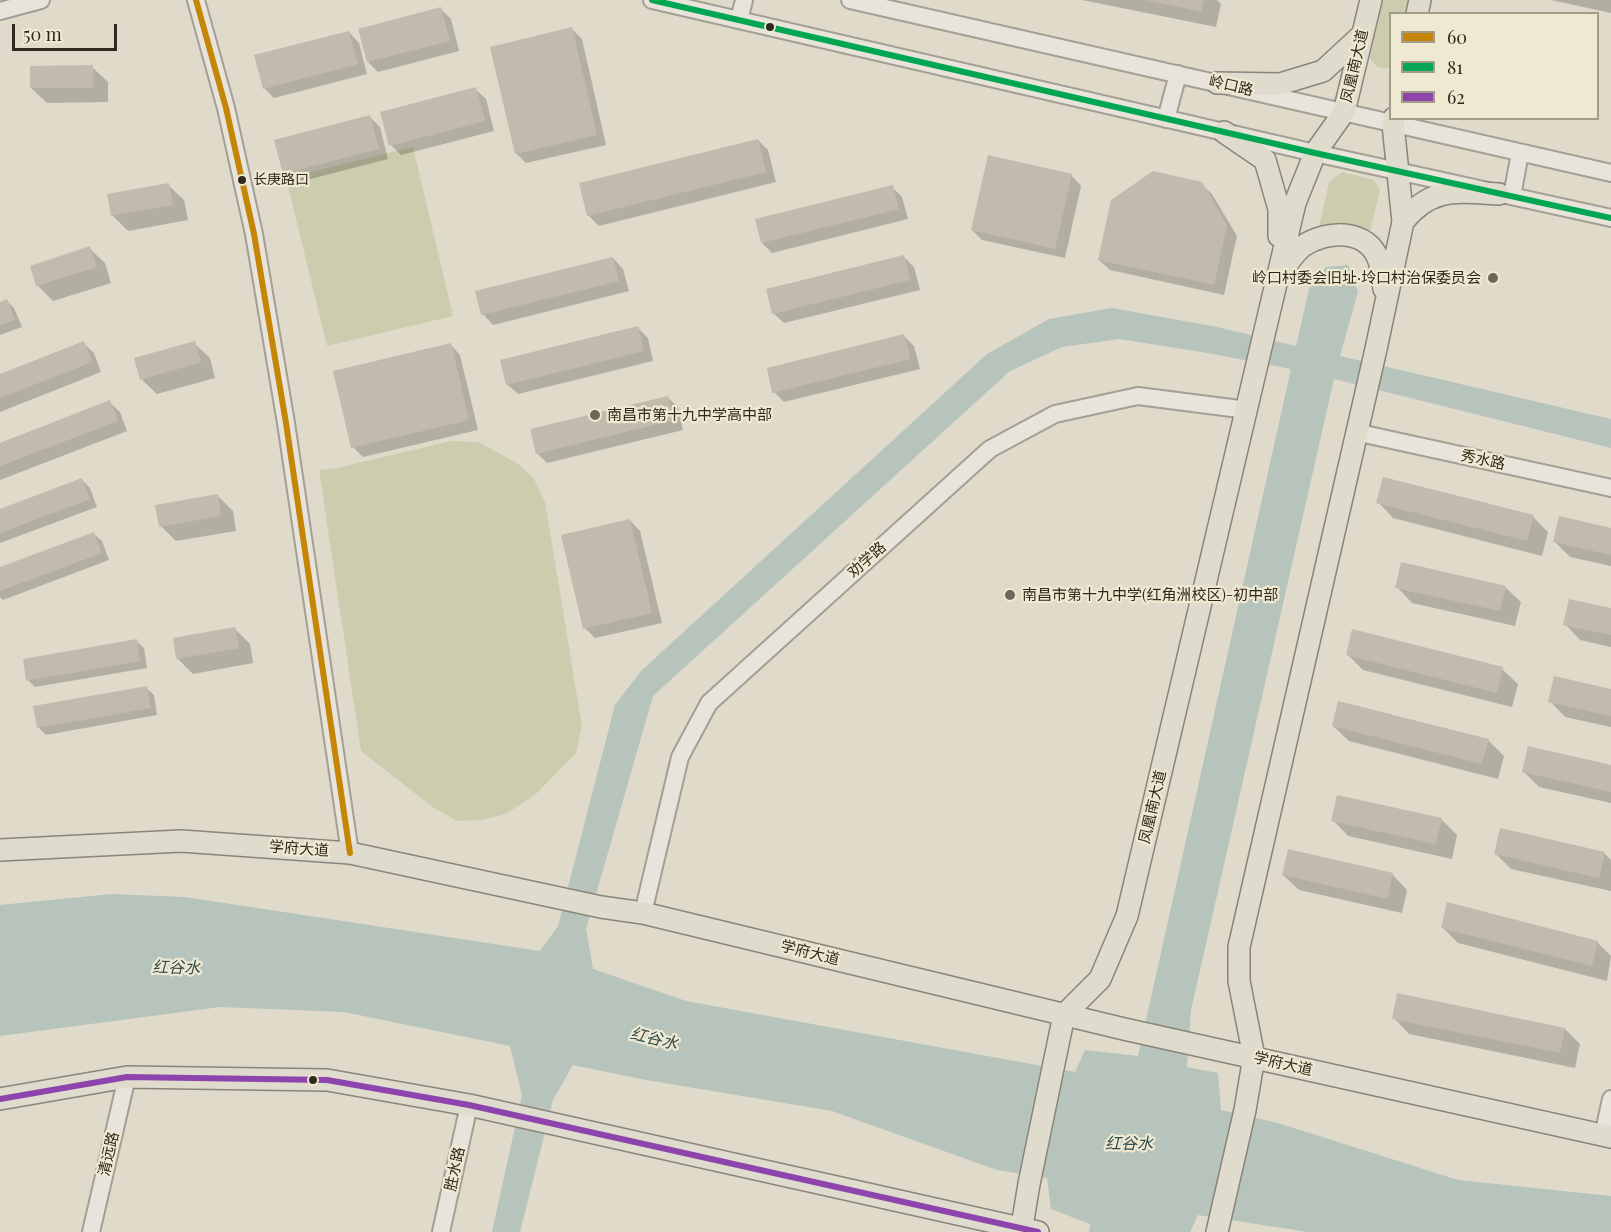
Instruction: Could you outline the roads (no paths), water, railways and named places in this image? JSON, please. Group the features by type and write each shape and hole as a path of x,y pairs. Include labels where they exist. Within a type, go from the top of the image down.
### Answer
{"main road":[{"name":"凤凰南大道","path":"1064,1015 1100,979 1127,916 1295,203 1315,153 1344,112 1371,0"},
{"path":"1217,83 1280,84 1323,71 1363,34"},
{"path":"1218,1230 1245,1110 1254,1057 1239,981 1239,947 1403,222 1394,121"},
{"path":"1224,132 1265,160 1279,209 1278,276"},
{"path":"1403,222 1413,209 1428,198 1453,192 1506,195"},
{"path":"1278,276 1300,248 1316,238 1332,234 1351,235 1368,243 1379,260 1386,298"},
{"name":"学府大道","path":"0,850 181,841 350,852 601,907 643,913 1124,1029 1607,1136"},
{"path":"0,1099 127,1077 327,1080 510,1114 1027,1231 1029,1184 1064,1015"}],"street":[{"path":"0,11 41,0"},
{"path":"196,0 226,108 254,234 286,423 350,852"},
{"path":"652,0 1315,153 1611,218"},
{"path":"739,20 744,0"},
{"name":"岭口路","path":"850,0 1344,112 1394,121 1611,173"},
{"path":"1166,119 1178,74"},
{"path":"1506,195 1520,153"},
{"name":"劝学路","path":"643,913 680,758 709,703 990,449 1055,414 1138,396 1247,410"},
{"name":"秀水路","path":"1355,432 1611,488"},
{"name":"清远路","path":"91,1232 127,1077"},
{"path":"1607,1136 1611,1099"},
{"name":"胜水路","path":"441,1232 468,1106"}],"water":[{"name":"红谷水","path":"1348,265 1358,292 1340,356 1611,419 1611,448 1334,379 1191,1010 1187,1067 1218,1073 1221,1110 1278,1123 1458,1180 1611,1196 1611,1232 1308,1232 1198,1215 1190,1232 1089,1232 1090,1224 1051,1209 1047,1178 997,1170 832,1111 646,1080 573,1065 553,1100 520,1232 492,1232 522,1095 510,1046 344,1012 220,1007 0,1036 0,905 111,894 185,897 540,951 558,926 615,705 641,671 987,354 1049,319 1112,308 1217,327 1296,346 1310,285 1326,267","holes":["1119,339 1291,369 1138,1056 1085,1050 1075,1072 686,1001 593,969 586,929 653,696 1010,371 1062,347"]}],"place":[{"name":"长庚路口","path":"242,180"},
{"name":"岭口村委会旧址·坽口村治保委员会","path":"1493,278"},
{"name":"南昌市第十九中学高中部","path":"595,415"},
{"name":"南昌市第十九中学(红角洲校区)-初中部","path":"1010,595"}]}
